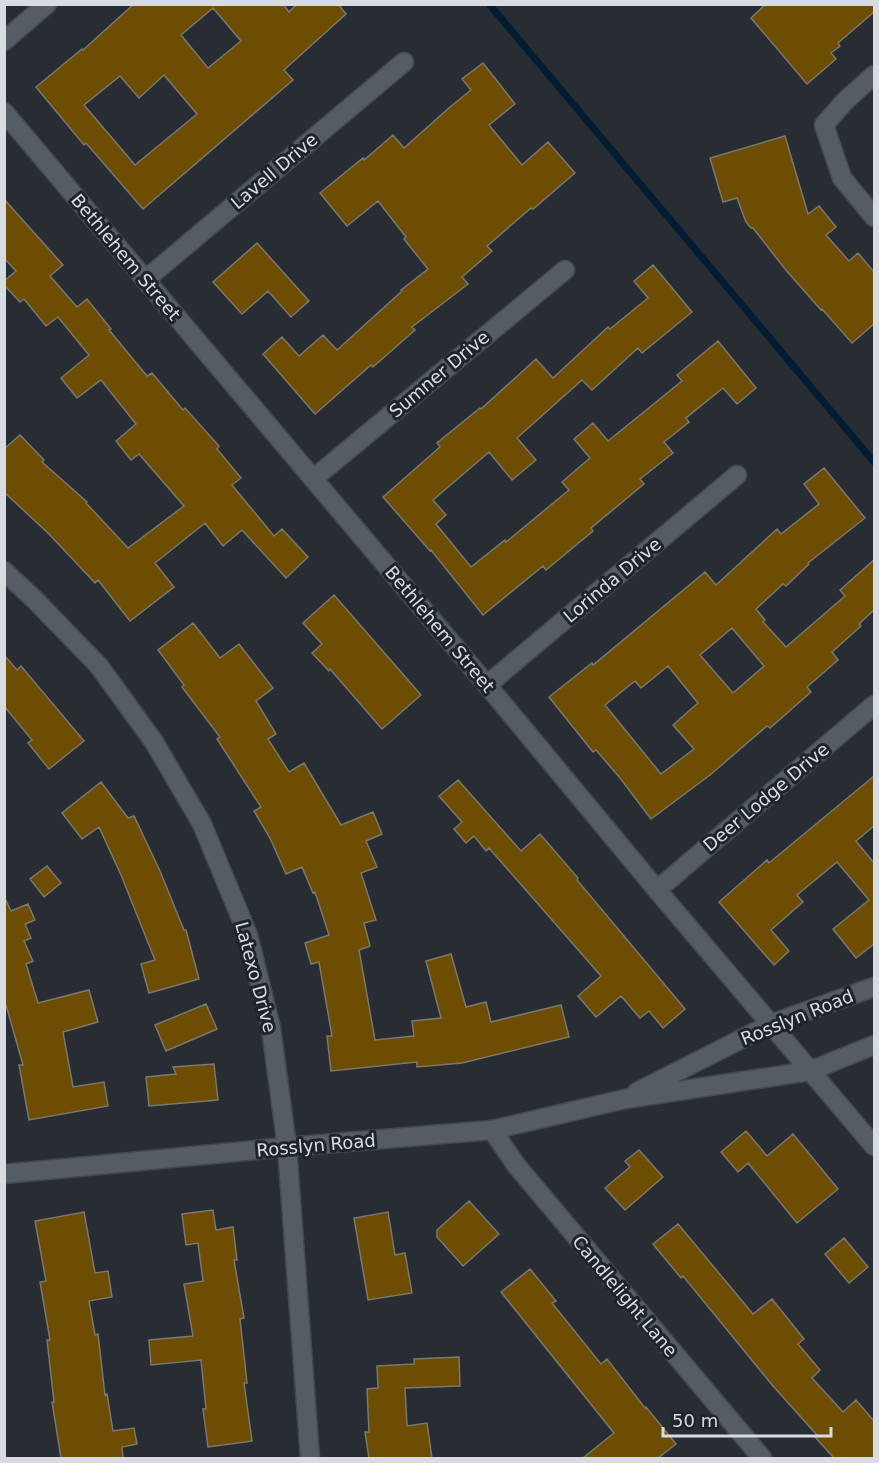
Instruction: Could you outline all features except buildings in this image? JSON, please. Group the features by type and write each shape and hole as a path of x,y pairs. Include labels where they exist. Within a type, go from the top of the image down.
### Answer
{"street":[{"path":"4,40 47,4"},
{"name":"Lavell Drive","path":"145,280 404,62"},
{"path":"874,75 844,101 824,125 842,178 874,217"},
{"name":"Bethlehem Street","path":"4,112 874,1146"},
{"name":"Sumner Drive","path":"313,479 565,270"},
{"name":"Lorinda Drive","path":"487,685 737,475"},
{"name":"Latexo Drive","path":"4,571 99,666 154,742 202,824 248,935 271,1028 287,1147 310,1458"},
{"name":"Deer Lodge Drive","path":"657,890 874,705"},
{"name":"Rosslyn Road","path":"625,1099 771,1024 874,987"},
{"name":"Rosslyn Road","path":"4,1174 492,1130 625,1099 810,1071 874,1045"},
{"name":"Candlelight Lane","path":"492,1130 516,1165 762,1458"}],"waterway":[{"path":"489,4 874,462"}]}
